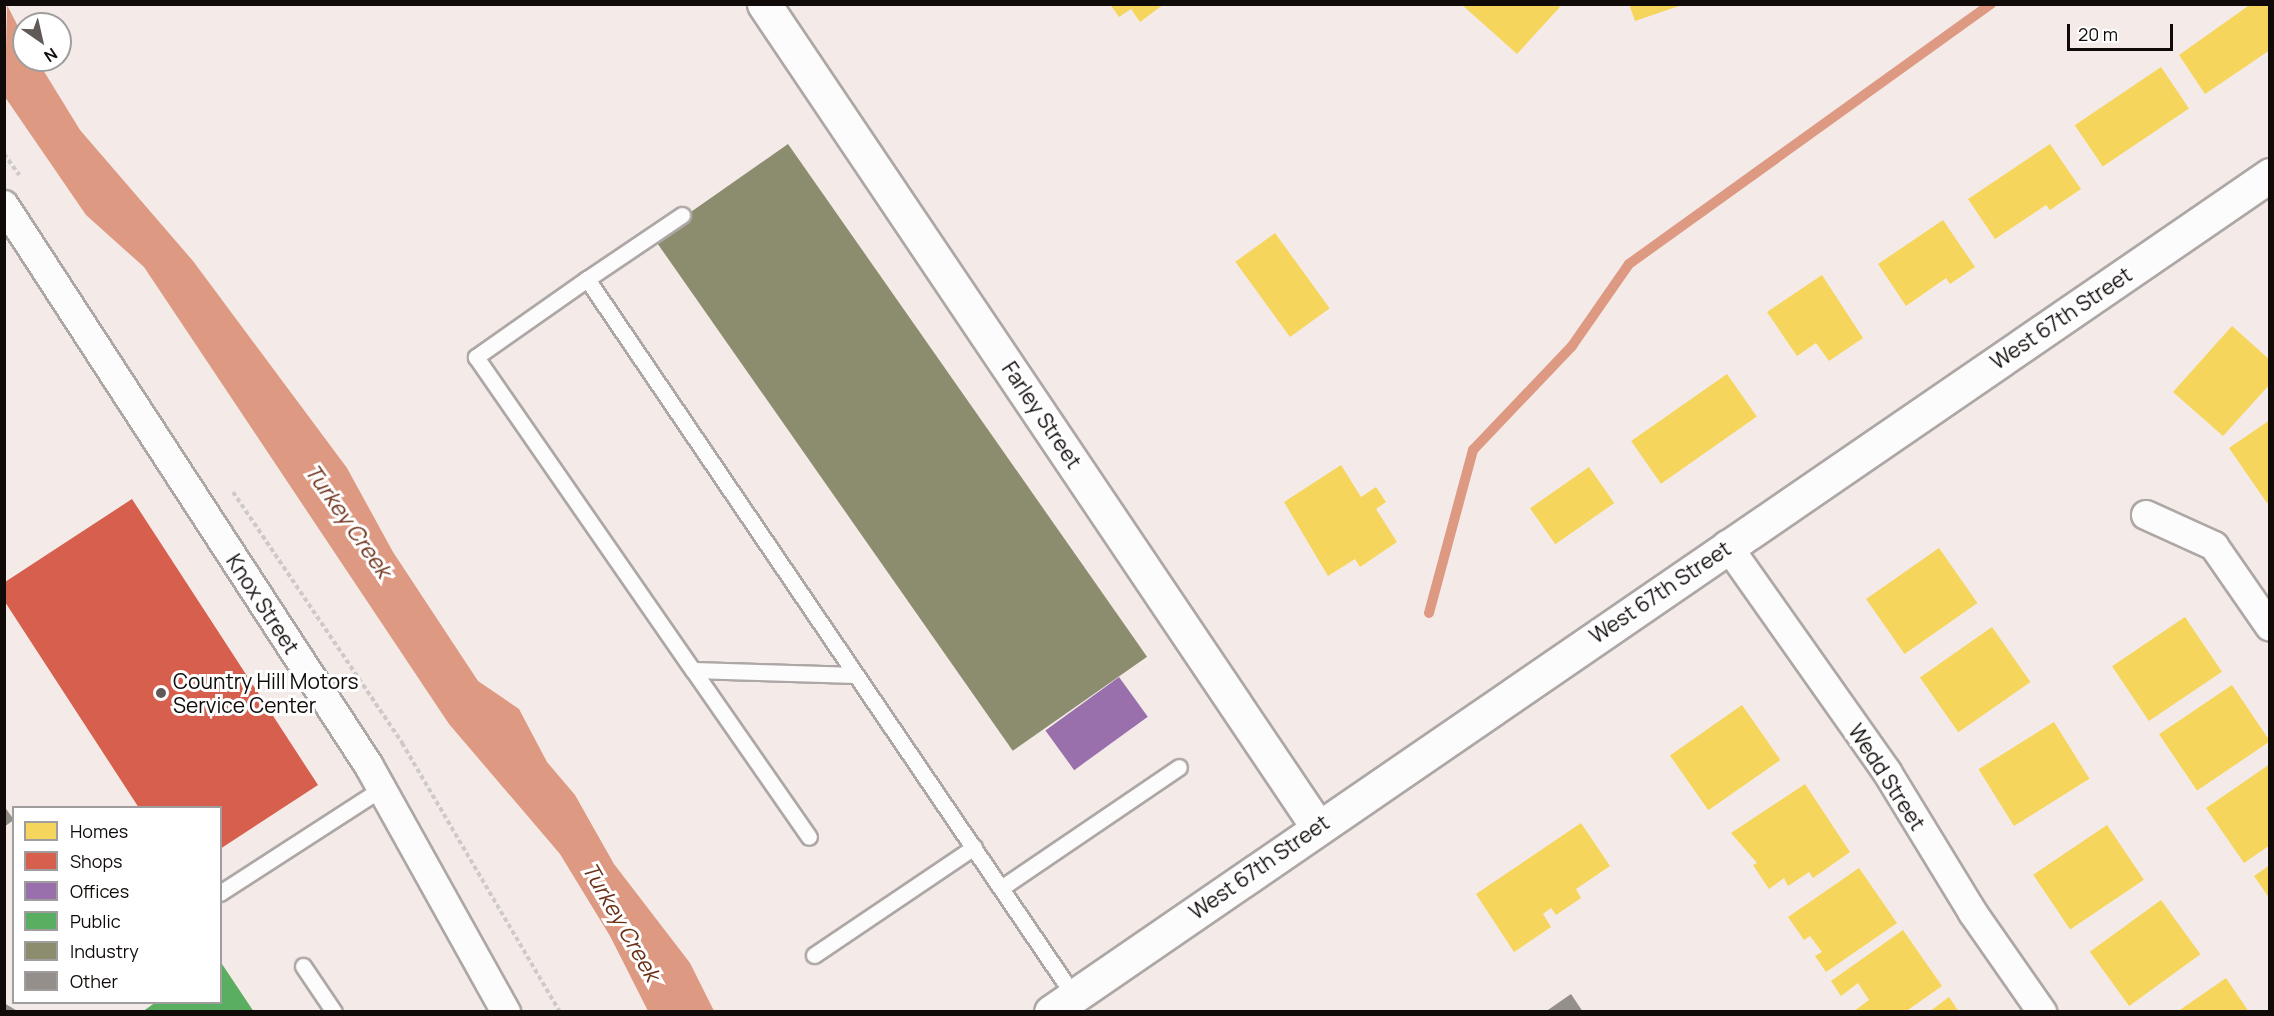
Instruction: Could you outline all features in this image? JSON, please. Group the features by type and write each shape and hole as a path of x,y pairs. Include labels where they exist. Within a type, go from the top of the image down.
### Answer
{"street":[{"name":"Farley Street","path":"764,4 1317,826"},
{"name":"West 67th Street","path":"1063,1004 1317,826 2270,175"},
{"name":"Knox Street","path":"4,205 381,789 506,1011"},
{"path":"2146,514 2214,546 2270,627"},
{"name":"Wedd Street","path":"1727,545 1887,772 1973,913 2042,1011"}],"lane":[{"path":"682,215 476,357 809,837"},
{"path":"587,279 1001,888 1063,1004"},
{"path":"693,670 856,675"},
{"path":"1001,888 1179,767"},
{"path":"222,893 381,789"},
{"path":"814,955 974,848"},
{"path":"303,966 334,1011"}],"path":[{"path":"474,866 560,1011"}],"water":[{"name":"Turkey Creek","path":"7,5 12,15 12,72 44,72 80,130 193,261 347,468 393,552 478,681 519,709 547,762 575,795 614,864 690,963 714,1011 648,1011 610,936 560,854 449,724 144,267 86,215 5,97"}],"building: Homes":[{"path":"1110,4 1164,4 1140,22 1131,9 1119,17"},
{"path":"1461,4 1557,4 1560,7 1517,54"},
{"path":"1629,4 1682,4 1682,5 1635,21"},
{"path":"2251,4 2270,4 2270,50 2205,94 2179,55"},
{"path":"2161,67 2189,108 2103,167 2075,125"},
{"path":"2050,144 2081,189 2050,210 2046,205 1995,239 1968,199"},
{"path":"1943,220 1975,267 1950,284 1946,278 1906,306 1878,264"},
{"path":"1275,233 1330,308 1290,337 1235,262"},
{"path":"1822,275 1863,338 1829,361 1816,343 1797,356 1767,312"},
{"path":"2232,326 2270,360 2270,384 2223,436 2173,392"},
{"path":"1727,374 1757,417 1661,484 1631,441"},
{"path":"2270,420 2270,501 2267,503 2229,448"},
{"path":"1341,465 1361,497 1376,487 1386,502 1376,509 1397,542 1360,567 1355,559 1328,576 1284,502"},
{"path":"1589,467 1614,503 1555,544 1530,508"},
{"path":"1939,548 1977,603 1905,654 1866,599"},
{"path":"2185,617 2222,672 2149,721 2112,666"},
{"path":"1992,627 2030,682 1958,732 1920,677"},
{"path":"2232,685 2270,741 2197,791 2159,734"},
{"path":"1742,705 1780,760 1708,810 1670,755"},
{"path":"2054,722 2090,779 2014,826 1979,769"},
{"path":"2270,764 2270,845 2244,863 2206,808"},
{"path":"1805,784 1850,852 1813,878 1809,872 1788,886 1784,878 1769,889 1753,865 1757,863 1731,833"},
{"path":"1581,823 1610,866 1576,889 1581,898 1556,915 1551,908 1543,914 1551,927 1514,952 1476,894"},
{"path":"2107,825 2144,880 2070,929 2033,875"},
{"path":"2270,865 2270,899 2254,876"},
{"path":"1859,868 1897,923 1826,972 1815,956 1822,952 1810,936 1804,940 1788,917"},
{"path":"2161,900 2200,954 2129,1006 2090,952"},
{"path":"1903,930 1942,986 1905,1012 1853,1012 1869,1000 1858,983 1841,996 1831,981"},
{"path":"2226,978 2249,1012 2177,1012"},
{"path":"1949,997 1959,1012 1929,1012"}],"building: Shops":[{"name":"Country Hill Motors Service Center","path":"132,499 318,785 222,848 222,806 138,806 5,602 5,582"}],"building: Offices":[{"path":"1119,677 1148,717 1074,770 1045,730"}],"building: Public":[{"path":"222,964 254,1012 142,1012 153,1004 222,1004"}],"building: Industry":[{"path":"788,144 1147,657 1013,751 654,238"}],"building: Other":[{"path":"4,806 12,817 12,821 4,827"},
{"path":"1571,994 1583,1012 1545,1012"},
{"path":"4,1003 19,1012 4,1012"}],"waterway":[{"path":"1429,613 1473,450 1572,346 1629,264 1991,4"}],"place":[{"name":"Country Hill Motors Service Center","path":"161,693"}]}
